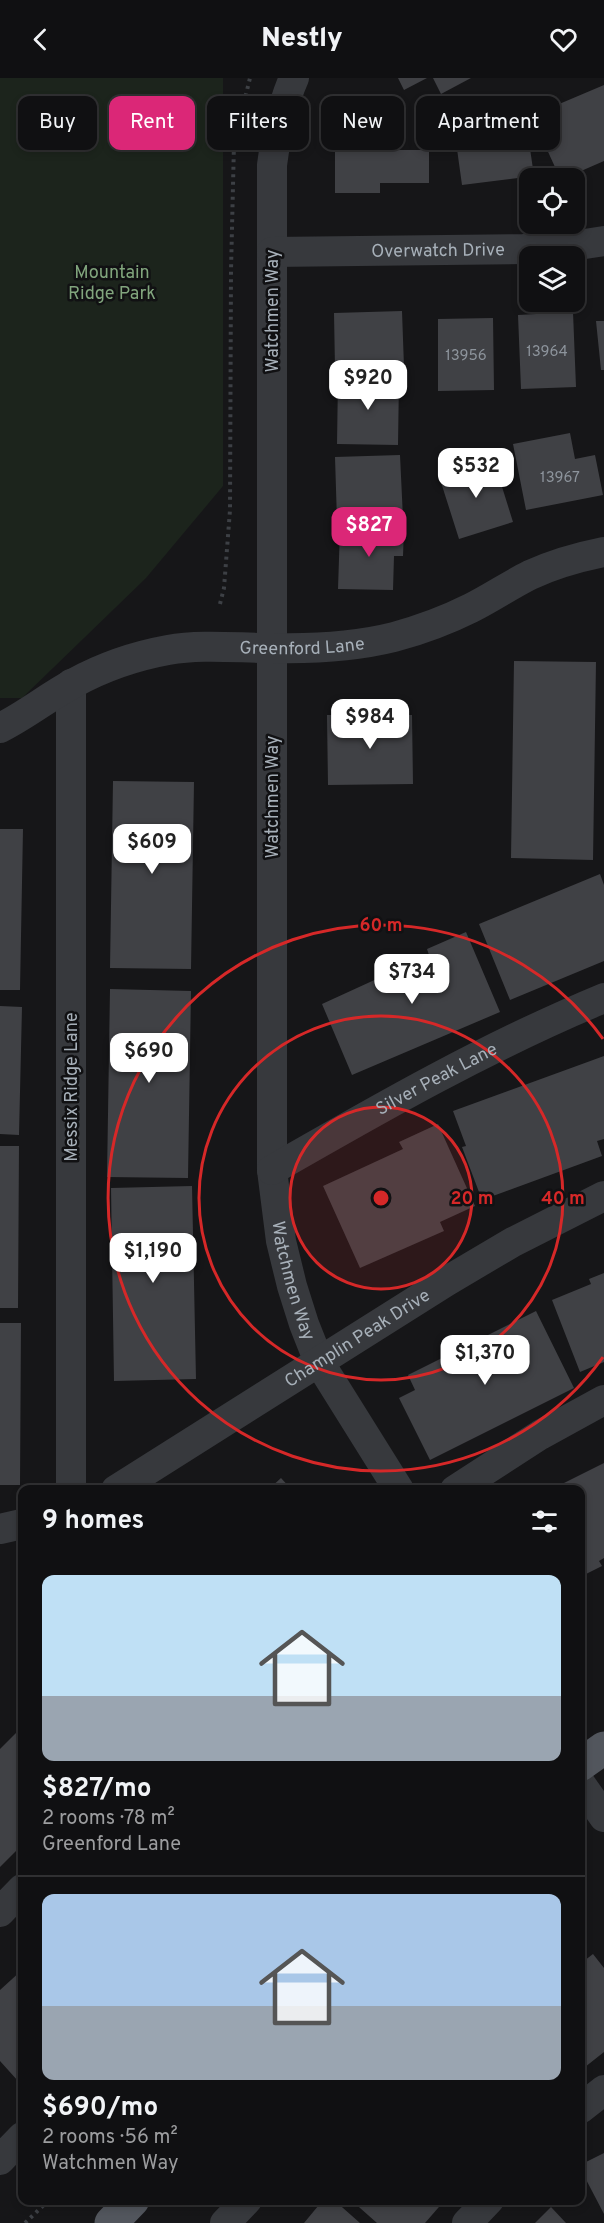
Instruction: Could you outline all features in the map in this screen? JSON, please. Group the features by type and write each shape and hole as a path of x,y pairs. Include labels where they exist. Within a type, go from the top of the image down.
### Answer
{"main road":[{"path":"585,1761 604,1748"},
{"path":"111,2223 128,2205"}],"street":[{"name":"Watchmen Way","path":"294,78 283,109 274,155 272,1170 281,1240 292,1286 319,1362 396,1485"},
{"name":"Overwatch Drive","path":"273,252 523,249 565,247 604,241"},
{"name":"Greenford Lane","path":"0,728 20,718 72,684 103,668 137,657 203,646 317,648 356,644 395,636 433,624 470,608 556,564 604,552"},
{"name":"Messix Ridge Lane","path":"72,684 72,1485"},
{"name":"Silver Peak Lane","path":"272,1170 416,1088 557,1017 604,998"},
{"name":"Champlin Peak Drive","path":"124,1485 447,1281 513,1242 604,1196"},
{"path":"463,1485 540,1435 604,1400"},
{"path":"0,1529 18,1525"},
{"path":"585,1790 604,1817"},
{"path":"0,1912 18,1893"},
{"path":"585,2105 604,2090"},
{"path":"0,2160 18,2141"},
{"path":"225,2223 242,2205"},
{"path":"467,2223 484,2205"}],"path":[{"path":"220,604 224,588 230,510 234,143 250,78"},
{"path":"25,2223 44,2205"}],"green space":[{"name":"Mountain Ridge Park","path":"0,78 223,78 223,96 207,96 207,150 223,150 223,486 146,578 22,698 0,698"}],"building":[{"path":"398,78 427,78 404,90"},
{"path":"433,78 471,78 441,94"},
{"path":"604,85 604,161 585,169 555,168 547,150 560,150 560,104"},
{"path":"335,150 429,150 429,183 380,183 380,193 335,193"},
{"path":"457,150 530,150 533,168 519,168 519,178 462,185"},
{"path":"402,311 404,367 335,369 334,313"},
{"path":"573,312 576,387 521,389 518,315"},
{"path":"493,318 494,390 438,391 438,319"},
{"path":"596,321 604,321 604,370 601,370"},
{"path":"338,378 399,379 398,445 337,444"},
{"path":"570,433 575,459 595,455 603,495 526,510 513,444"},
{"path":"400,455 403,518 337,521 335,457"},
{"path":"493,458 513,522 459,539 439,476"},
{"path":"340,528 404,529 403,556 394,556 393,590 338,589"},
{"path":"514,661 596,662 593,860 511,858"},
{"path":"327,715 412,715 413,784 328,785"},
{"path":"113,781 194,782 191,969 110,968"},
{"path":"0,829 23,829 20,990 0,990"},
{"path":"600,874 604,885 604,961 510,1000 479,924"},
{"path":"466,932 500,1012 352,1075 322,1004 429,955 427,949"},
{"path":"110,989 191,991 188,1178 107,1177"},
{"path":"0,1006 22,1007 19,1135 0,1134"},
{"path":"604,1056 604,1139 597,1141 602,1156 482,1200 462,1147 466,1146 453,1111"},
{"path":"438,1124 475,1206 440,1222 444,1231 360,1268 323,1186 403,1149 399,1142"},
{"path":"0,1146 19,1146 18,1308 0,1308"},
{"path":"192,1186 196,1379 114,1381 111,1188"},
{"path":"604,1273 604,1362 580,1372 552,1300 591,1284 589,1279"},
{"path":"536,1311 574,1388 430,1460 399,1398 415,1390 408,1375"},
{"path":"0,1323 21,1323 20,1485 0,1485"},
{"path":"604,1463 604,1558 599,1561 602,1566 585,1574 585,1485 560,1485"},
{"path":"281,1478 287,1485 273,1485"},
{"path":"18,1731 18,1849 0,1867 0,1749"},
{"path":"593,1954 604,1968 604,2052 585,2067 585,1960"},
{"path":"18,1974 18,2081 0,2061 0,1990"},
{"path":"604,2153 604,2214 585,2178 585,2162"},
{"path":"319,2205 340,2205 360,2223 304,2223"},
{"path":"357,2205 441,2205 425,2223 377,2223"},
{"path":"551,2207 566,2223 535,2223"}]}
